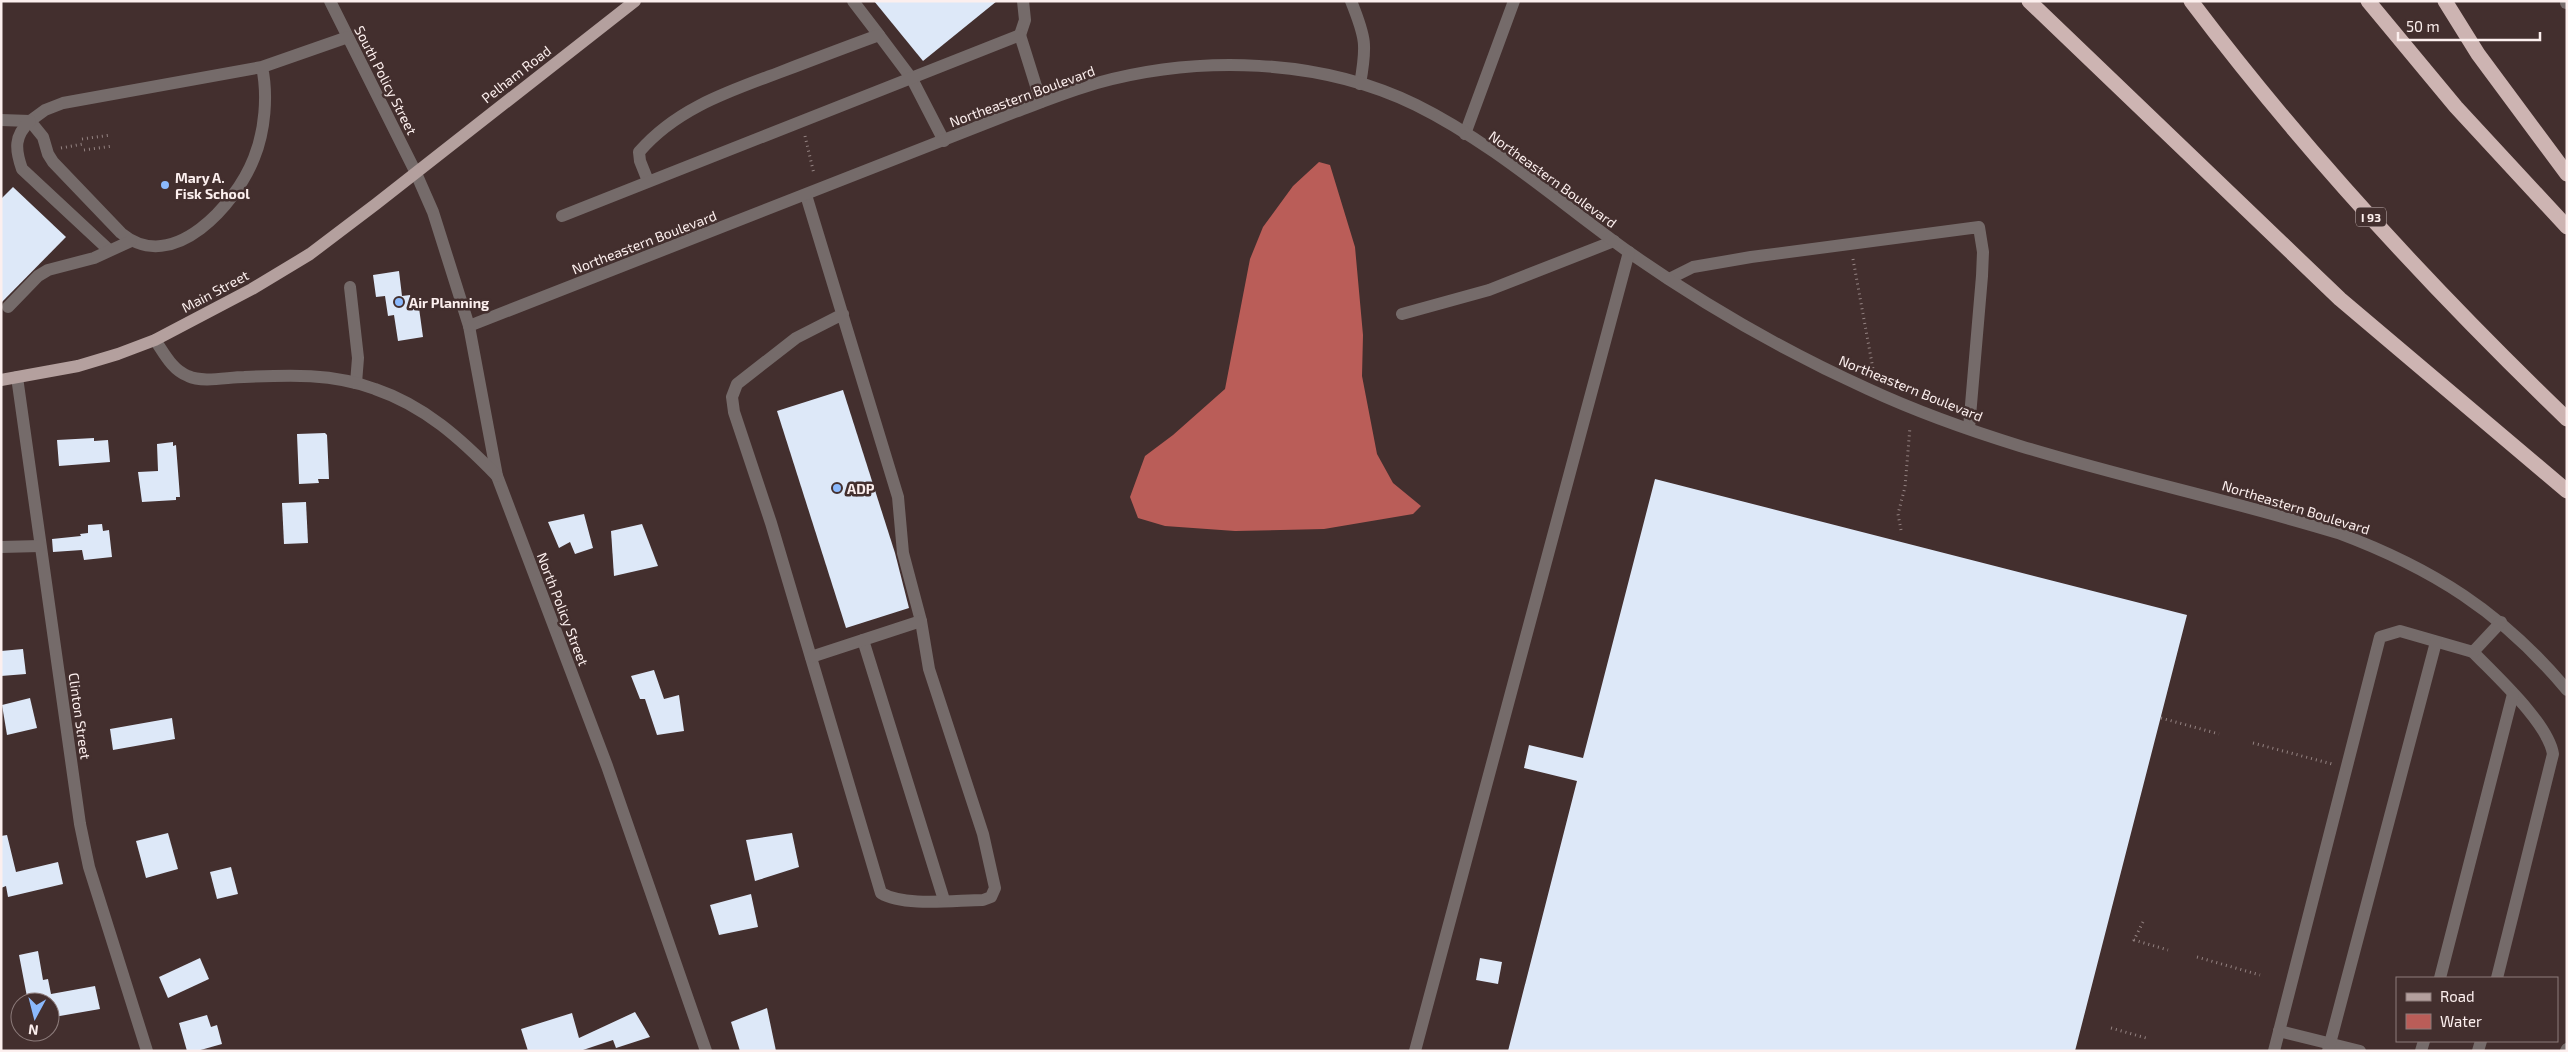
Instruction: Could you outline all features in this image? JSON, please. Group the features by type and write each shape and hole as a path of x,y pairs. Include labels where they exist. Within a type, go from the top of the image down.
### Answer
{"highway":[{"path":"2029,1 2174,143 2340,299 2567,491"},
{"path":"2043,1 2174,143"},
{"name":"I 93","path":"2191,1 2288,122 2382,230 2471,324 2567,419"},
{"path":"2368,1 2456,107 2567,227"},
{"path":"2445,1 2478,54 2567,174"}],"main road":[{"name":"Pelham Road","path":"415,171 635,1"},
{"name":"Main Street","path":"1,380 78,366 155,340 252,289 310,254 415,171"}],"street":[{"name":"South Policy Street","path":"330,1 415,171"},
{"path":"853,1 912,79 944,141"},
{"path":"1023,1 1025,20 1020,35 1042,102"},
{"path":"1351,1 1363,30 1366,49 1360,84"},
{"path":"1465,134 1514,1"},
{"path":"648,181 640,162 640,152 680,116 698,104 879,35"},
{"path":"562,216 1020,35"},
{"path":"109,250 22,169 16,151 16,143 21,129 45,110 63,103 262,67 348,37"},
{"name":"Northeastern Boulevard","path":"469,326 1042,102 1099,83 1192,67 1253,66 1321,74 1360,84 1414,104 1465,134 1629,252 1746,328 1872,392 1969,428 2096,467 2338,533 2385,550 2423,569 2501,622 2534,653 2567,690"},
{"path":"30,121 43,138 48,154 53,162 131,241 144,246 165,245 188,237 209,224 241,183 255,156 265,102 262,67"},
{"path":"1,120 30,121"},
{"name":"North Policy Street","path":"415,171 433,212 469,326 497,476 607,766 706,1051"},
{"path":"806,195 843,314 898,497 903,553 921,621 929,669 982,834 995,888 991,897 983,900 903,900 890,899 881,893 771,523 734,412 732,397 737,384 796,338 843,314"},
{"path":"1669,279 1694,267 1751,256 1979,227 1983,252 1982,276 1969,428"},
{"path":"8,307 38,276 54,269 94,258 131,241"},
{"path":"1402,314 1489,290 1614,241"},
{"path":"1415,1051 1629,252"},
{"path":"350,288 358,358 356,383"},
{"path":"155,340 170,363 188,376 306,376 356,383 392,395 435,419 469,447 497,476"},
{"name":"Clinton Street","path":"17,377 80,824 88,859 147,1051"},
{"path":"1,547 40,546"},
{"path":"811,657 921,621"},
{"path":"2473,652 2501,622"},
{"path":"2274,1051 2380,637 2400,631 2473,652 2513,694 2552,743 2554,754 2497,977"},
{"path":"863,640 944,900"},
{"path":"2329,1047 2436,642"},
{"path":"2440,977 2513,694"},
{"path":"2280,1031 2329,1047 2360,1051"}],"path":[{"path":"82,139 111,135"},
{"path":"58,149 83,144"},
{"path":"84,150 114,146"},
{"path":"811,153 814,174"},
{"path":"1855,272 1873,369"},
{"path":"1901,530 1898,514 1905,487 1910,427"},
{"path":"2161,718 2219,734"},
{"path":"2253,743 2334,765"},
{"path":"2143,922 2134,940 2168,950"},
{"path":"2197,957 2260,975"},
{"path":"2111,1028 2146,1038"}],"water":[{"path":"1319,162 1330,165 1355,247 1363,335 1362,376 1377,454 1393,483 1421,506 1413,514 1324,529 1235,531 1165,526 1138,518 1130,497 1145,456 1173,435 1225,389 1250,259 1263,227 1293,186"}],"building":[{"path":"874,1 997,1 923,61"},
{"path":"13,187 66,237 1,303 1,199"},
{"name":"Air Planning","path":"399,271 402,296 410,295 412,309 419,308 423,337 398,341 394,315 388,316 385,296 376,297 373,275"},
{"path":"843,390 895,553 909,608 846,628 777,411"},
{"path":"325,433 327,435 329,479 318,479 319,483 299,484 297,434"},
{"path":"94,438 94,441 108,440 110,462 59,466 57,440"},
{"path":"173,442 173,446 176,445 180,497 176,497 176,500 142,502 138,472 158,471 157,444"},
{"path":"1655,479 2187,615 2075,1051 1508,1051 1577,781 1524,768 1529,745 1583,758"},
{"path":"306,502 308,543 284,544 282,503"},
{"path":"584,514 593,548 575,554 570,542 559,548 548,522"},
{"path":"102,524 103,531 109,530 112,557 84,560 82,550 53,552 52,539 81,536 80,534 88,533 88,525"},
{"path":"642,524 658,566 614,576 611,531"},
{"path":"23,649 26,674 1,676 1,651"},
{"path":"654,670 664,699 679,695 684,731 657,735 645,699 640,699 631,676"},
{"path":"30,698 37,728 7,735 2,705"},
{"path":"172,718 175,739 113,750 110,729"},
{"path":"168,833 178,869 146,878 136,841"},
{"path":"792,833 799,867 755,881 746,840"},
{"path":"7,835 16,872 58,862 63,884 8,897 6,886 1,888 1,836"},
{"path":"231,867 238,894 217,899 210,872"},
{"path":"751,894 758,927 719,935 710,905"},
{"path":"38,951 43,980 48,979 51,992 26,992 19,955"},
{"path":"200,958 209,979 168,998 159,977"},
{"path":"1480,958 1502,962 1498,984 1476,980"},
{"path":"95,986 100,1009 60,1016 60,992"},
{"path":"767,1008 776,1051 740,1051 731,1022"},
{"path":"635,1012 650,1037 616,1048 613,1040 580,1051 528,1051 521,1029 572,1013 579,1038"},
{"path":"207,1015 211,1027 217,1025 222,1044 197,1051 187,1051 179,1023"}],"place":[{"name":"Mary A. Fisk School","path":"165,185"},
{"name":"Air Planning","path":"399,302"},
{"name":"ADP","path":"837,488"}]}
